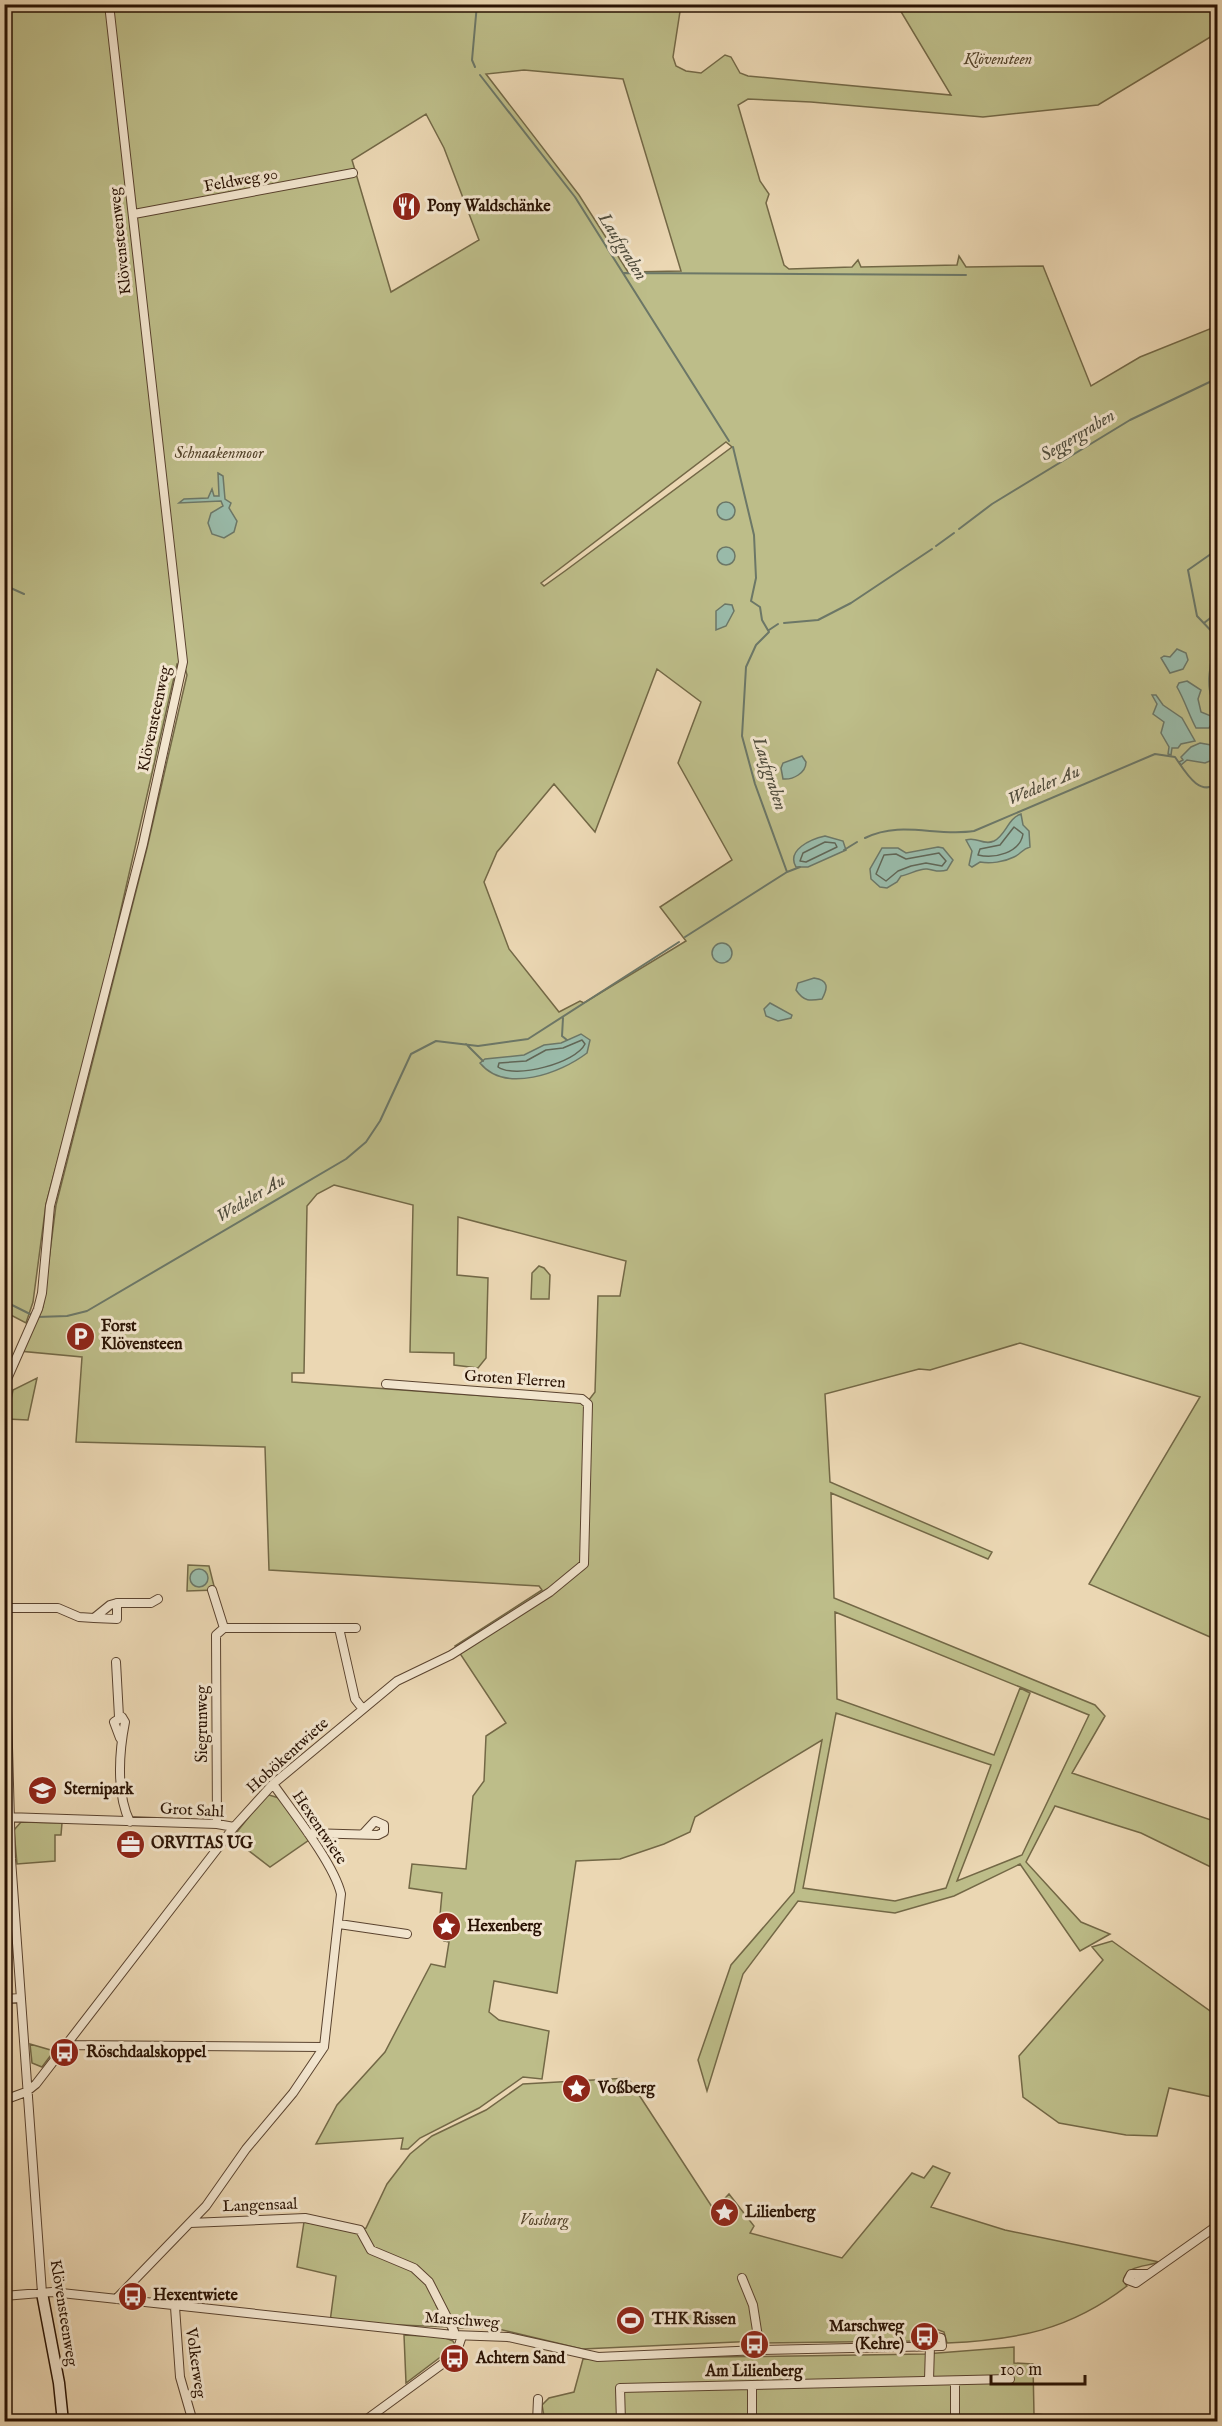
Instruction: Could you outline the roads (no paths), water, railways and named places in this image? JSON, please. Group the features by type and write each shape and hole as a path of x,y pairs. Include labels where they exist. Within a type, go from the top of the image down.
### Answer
{"street":[{"name":"Klövensteenweg","path":"4,1386 38,1309 42,1293 50,1206 143,844 183,662 109,4"},
{"name":"Feldweg 90","path":"134,214 353,173"},
{"name":"Groten Flerren","path":"386,1384 582,1399 588,1404 584,1564"},
{"name":"Hobökentwiete","path":"26,2092 66,2045 234,1827 273,1784 396,1681 451,1655 550,1592 584,1564"},
{"path":"213,1590 224,1628 356,1628"},
{"name":"Klövensteenweg","path":"4,1598 7,1816 26,2092 42,2294 59,2383 63,2421"},
{"path":"94,1618 110,1605 151,1603 158,1599"},
{"path":"5,1608 58,1608 79,1617 117,1619 117,1603"},
{"name":"Siegrunweg","path":"217,1824 216,1635 224,1628"},
{"path":"339,1628 356,1699 362,1708"},
{"path":"116,1662 119,1717 125,1720 120,1738 123,1808 130,1822"},
{"name":"Hexentwiete","path":"116,2299 206,2206 246,2149 293,2093 324,2047 339,1924 340,1887 308,1833 273,1784"},
{"path":"114,1821 123,1808"},
{"name":"Grot Sahl","path":"7,1816 217,1824 234,1827"},
{"path":"308,1833 363,1834"},
{"path":"339,1924 407,1934"},
{"path":"4,1999 20,1998"},
{"path":"66,2045 324,2047"},
{"path":"25,2071 41,2076"},
{"path":"4,2100 26,2092"},
{"name":"Langensaal","path":"190,2223 305,2218 360,2230 371,2250 414,2268 429,2283 458,2335"},
{"path":"1148,2274 1218,2224"},
{"path":"742,2278 753,2306 760,2350"},
{"name":"Marschweg","path":"4,2296 42,2294 116,2299 458,2335 508,2337 598,2357 760,2350 917,2347 942,2346 941,2338 936,2335 917,2347"},
{"name":"Volkerweg","path":"175,2307 180,2377 193,2421"},
{"path":"363,2421 456,2354 458,2335"},
{"path":"929,2380 930,2346"},
{"path":"621,2421 620,2388 1010,2379"},
{"path":"955,2381 955,2421"},
{"path":"752,2385 752,2421"},
{"path":"537,2399 537,2421"}],"water":[{"path":"218,473 223,476 225,499 231,503 229,508 237,521 234,532 224,538 212,534 208,523 211,513 223,506 221,501 179,503 184,499 208,498 212,489 214,496 219,496"},
{"path":"726,502 732,505 735,511 732,517 726,520 720,517 717,511 720,505"},
{"path":"726,547 732,550 735,556 732,562 726,565 720,562 717,556 720,550"},
{"path":"725,604 732,605 734,611 726,626 716,630 716,611"},
{"path":"1177,649 1186,653 1188,660 1183,669 1170,673 1161,658 1170,657"},
{"path":"1187,681 1201,690 1198,699 1201,712 1211,716 1213,722 1209,728 1196,728 1177,687 1179,683"},
{"path":"1152,695 1156,695 1163,705 1182,718 1195,741 1172,748 1171,755 1168,754 1169,747 1161,733 1164,722 1153,714 1157,704"},
{"path":"1200,743 1211,745 1216,753 1215,759 1205,763 1187,760 1181,765 1179,762 1183,760 1181,757 1191,747"},
{"path":"802,756 806,762 804,769 795,777 783,779 781,768 783,763"},
{"path":"1021,814 1023,825 1029,831 1030,847 1006,860 993,863 980,862 972,867 969,865 972,851 966,840 994,841 1013,819"},
{"path":"825,836 843,841 846,850 808,867 796,867 794,855 801,846"},
{"path":"882,848 898,848 906,853 943,848 953,860 947,870 917,871 901,876 897,882 887,888 880,887 871,879 870,869"},
{"path":"722,943 729,946 732,953 729,960 722,963 715,960 712,953 715,946"},
{"path":"814,978 825,983 825,991 822,999 808,1000 796,990 798,983"},
{"path":"770,1003 792,1015 791,1018 778,1021 766,1016 764,1009"},
{"path":"581,1034 590,1040 587,1053 548,1073 518,1079 504,1077 491,1072 480,1063 485,1059 524,1055 544,1045 561,1043"},
{"path":"199,1569 205,1572 208,1578 205,1584 199,1587 193,1584 190,1578 193,1572"}],"waterway":[{"name":"Laufgraben","path":"475,67 472,60 477,4"},
{"name":"Laufgraben","path":"480,75 575,197 729,441"},
{"path":"624,273 966,275"},
{"name":"Seggergraben","path":"959,529 992,504 1130,420 1218,378"},
{"name":"Laufgraben","path":"733,447 754,535 756,578 751,601 760,607 762,620 769,632 756,645 746,667 742,736 755,784 787,872"},
{"name":"Seggergraben","path":"936,546 954,533"},
{"name":"Seggergraben","path":"784,623 818,620 851,603 932,549"},
{"path":"1218,549 1188,570 1197,616 1217,637 1209,684 1213,701 1218,707"},
{"path":"4,585 24,594"},
{"path":"1204,623 1218,612"},
{"name":"Seggergraben","path":"769,630 778,624"},
{"name":"Wedeler Au","path":"865,838 878,833 905,829 946,832 974,831 1155,754 1175,757 1193,781 1199,785 1211,787 1218,783"},
{"name":"Wedeler Au","path":"844,850 857,842"},
{"name":"Wedeler Au","path":"685,937 787,872 800,867"},
{"name":"Wedeler Au","path":"37,1317 67,1316 87,1311 346,1159 366,1142 380,1121 411,1054 436,1041 478,1046 528,1039 679,942"},
{"name":"Wedeler Au","path":"563,1018 562,1036 567,1040"},
{"name":"Wedeler Au","path":"466,1044 483,1061"},
{"name":"Wedeler Au","path":"4,1301 32,1315"}],"place":[{"name":"Pony Waldschänke","path":"406,207"},
{"name":"Forst Klövensteen","path":"80,1336"},
{"name":"Sternipark","path":"43,1790"},
{"name":"ORVITAS UG","path":"130,1844"},
{"name":"Hexenberg","path":"446,1927"},
{"name":"Röschdaalskoppel","path":"65,2053"},
{"name":"Voßberg","path":"577,2089"},
{"name":"Lilienberg","path":"724,2213"},
{"name":"Hexentwiete","path":"132,2296"},
{"name":"THK Rissen","path":"631,2320"},
{"name":"Marschweg (Kehre)","path":"925,2336"},
{"name":"Am Lilienberg","path":"754,2344"},
{"name":"Achtern Sand","path":"455,2359"}],"park label":[{"name":"Klövensteen","path":"998,60"},
{"name":"Schnaakenmoor","path":"219,454"},
{"name":"Vossbarg","path":"544,2221"}]}
